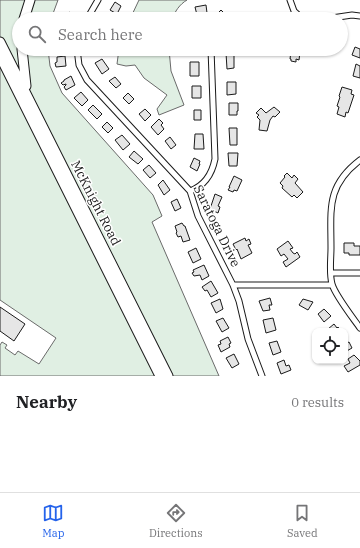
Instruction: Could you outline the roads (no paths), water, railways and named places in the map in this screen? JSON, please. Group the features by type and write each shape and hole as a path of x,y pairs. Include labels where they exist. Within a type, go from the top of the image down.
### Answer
{"highway":[{"path":"26,12 30,0"},
{"name":"McKnight Road","path":"0,42 25,99 160,376"},
{"name":"McKnight Road","path":"0,56 25,99 168,376"},
{"path":"22,56 25,99"},
{"path":"0,71 25,99"}],"street":[{"path":"91,12 98,0"},
{"path":"290,0 294,12"},
{"path":"348,16 360,16"},
{"name":"Saratoga Drive","path":"78,56 79,65 87,80 190,191 198,216 233,285 239,301 248,339 262,376"},
{"path":"190,191 196,189 204,181 211,171 215,160 211,56"},
{"path":"360,160 342,177 333,194 331,206 332,284 360,328"},
{"path":"331,273 360,273"},
{"path":"233,285 332,284"}]}
